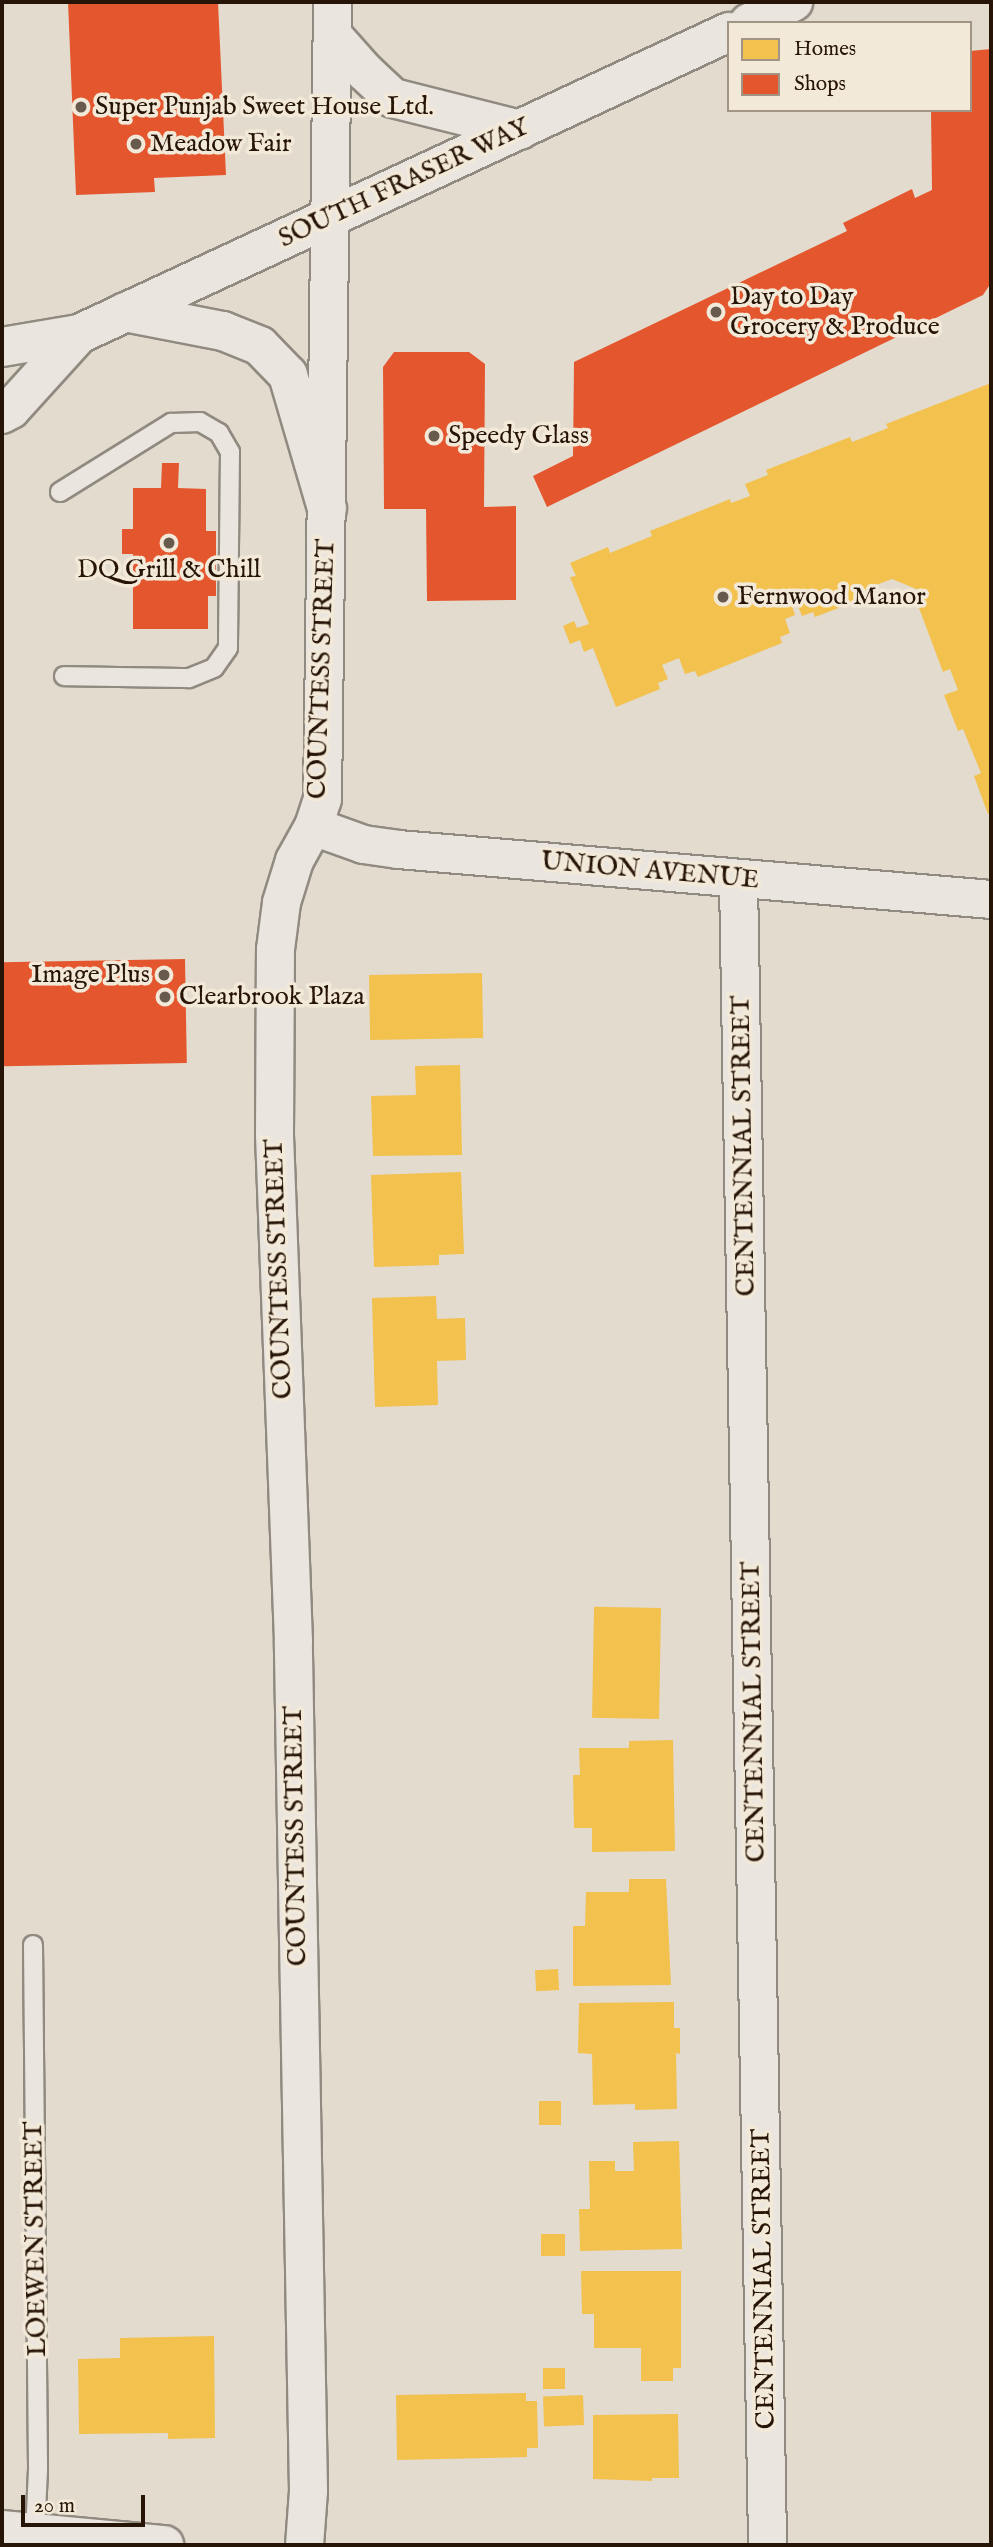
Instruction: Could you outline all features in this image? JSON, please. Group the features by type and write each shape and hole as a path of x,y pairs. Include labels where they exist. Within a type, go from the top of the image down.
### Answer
{"main road":[{"path":"753,21 793,2"},
{"path":"332,19 365,72 393,98 520,130"},
{"name":"SOUTH FRASER WAY","path":"2,346 79,334 727,33"},
{"path":"125,313 223,331 260,345 288,375 327,508"},
{"name":"SOUTH FRASER WAY","path":"2,414 11,409 79,334"},
{"path":"18,2532 97,2542 164,2545"}],"street":[{"name":"COUNTESS STREET","path":"304,2545 308,2490 293,1641 274,1134 275,949 281,902 294,860 313,826 323,799 332,19"},
{"name":"UNION AVENUE","path":"313,826 363,844 398,849 738,880 991,899"},
{"name":"CENTENNIAL STREET","path":"738,880 767,2545"}],"lane":[{"path":"61,492 172,422 200,422 219,433 230,452 228,648 215,668 189,678 64,676"},
{"name":"LOEWEN STREET","path":"18,2532 38,2470 33,1945"}],"building: Homes":[{"name":"Fernwood Manor","path":"991,383 991,813 988,814 974,776 981,773 963,729 958,731 944,695 958,690 950,669 943,672 919,608 926,605 921,591 892,579 876,585 878,593 815,617 813,612 802,616 796,601 791,603 795,615 785,619 790,633 780,637 782,643 698,677 695,671 685,674 679,658 662,665 668,679 658,683 660,689 616,707 593,648 584,652 580,640 570,644 563,626 574,621 577,628 589,624 570,577 576,576 570,563 608,547 610,553 652,536 650,531 730,499 731,503 750,496 745,484 768,475 766,470 850,437 852,442 888,428 886,424"},
{"path":"482,973 483,1038 370,1040 369,975"},
{"path":"460,1065 462,1155 373,1156 371,1096 416,1095 415,1066"},
{"path":"461,1172 464,1254 439,1255 439,1265 374,1267 371,1175"},
{"path":"436,1296 437,1319 465,1318 466,1360 437,1361 438,1405 375,1407 372,1298"},
{"path":"594,1607 661,1608 659,1719 592,1718"},
{"path":"673,1740 675,1851 592,1852 592,1828 574,1828 573,1775 580,1775 579,1748 629,1748 629,1741"},
{"path":"629,1879 666,1879 671,1985 573,1986 573,1926 585,1926 586,1892 629,1892"},
{"path":"558,1969 559,1990 536,1991 535,1970"},
{"path":"674,2002 674,2028 680,2028 680,2054 676,2053 677,2109 635,2110 635,2104 593,2105 592,2054 578,2053 579,2003"},
{"path":"539,2101 561,2101 561,2125 539,2125"},
{"path":"679,2141 682,2249 580,2251 579,2209 590,2209 589,2161 615,2161 615,2171 634,2171 633,2142"},
{"path":"541,2234 565,2234 565,2256 541,2256"},
{"path":"581,2271 681,2271 681,2368 673,2368 673,2381 641,2381 641,2348 594,2348 594,2314 582,2314"},
{"path":"214,2336 215,2438 168,2439 168,2433 79,2434 78,2359 120,2358 120,2338"},
{"path":"543,2368 565,2368 565,2389 543,2389"},
{"path":"526,2393 526,2401 537,2401 538,2448 527,2448 527,2457 397,2460 396,2395"},
{"path":"583,2395 584,2425 544,2426 543,2396"},
{"path":"678,2414 679,2478 652,2478 652,2481 593,2479 593,2415"}],"building: Shops":[{"path":"68,2 218,2 226,175 154,178 155,192 76,195"},
{"path":"991,49 991,283 983,295 547,507 533,476 573,456 574,362 847,231 843,223 912,189 915,198 932,190 931,112 972,112 972,51"},
{"name":"Speedy Glass","path":"394,352 469,352 485,364 484,507 516,506 516,600 427,601 426,509 384,509 383,367"},
{"name":"DQ Grill & Chill","path":"162,463 179,463 178,488 206,489 206,531 216,531 216,596 208,596 208,629 133,629 133,554 122,554 122,529 133,529 133,488 161,488"},
{"path":"185,959 187,1063 4,1066 2,962"}],"place":[{"name":"Super Punjab Sweet House Ltd.","path":"81,107"},
{"name":"Meadow Fair","path":"136,144"},
{"name":"Day to Day Grocery & Produce","path":"716,312"},
{"name":"Speedy Glass","path":"434,436"},
{"name":"DQ Grill & Chill","path":"169,543"},
{"name":"Fernwood Manor","path":"723,597"},
{"name":"Image Plus","path":"164,975"},
{"name":"Clearbrook Plaza","path":"165,997"}]}
